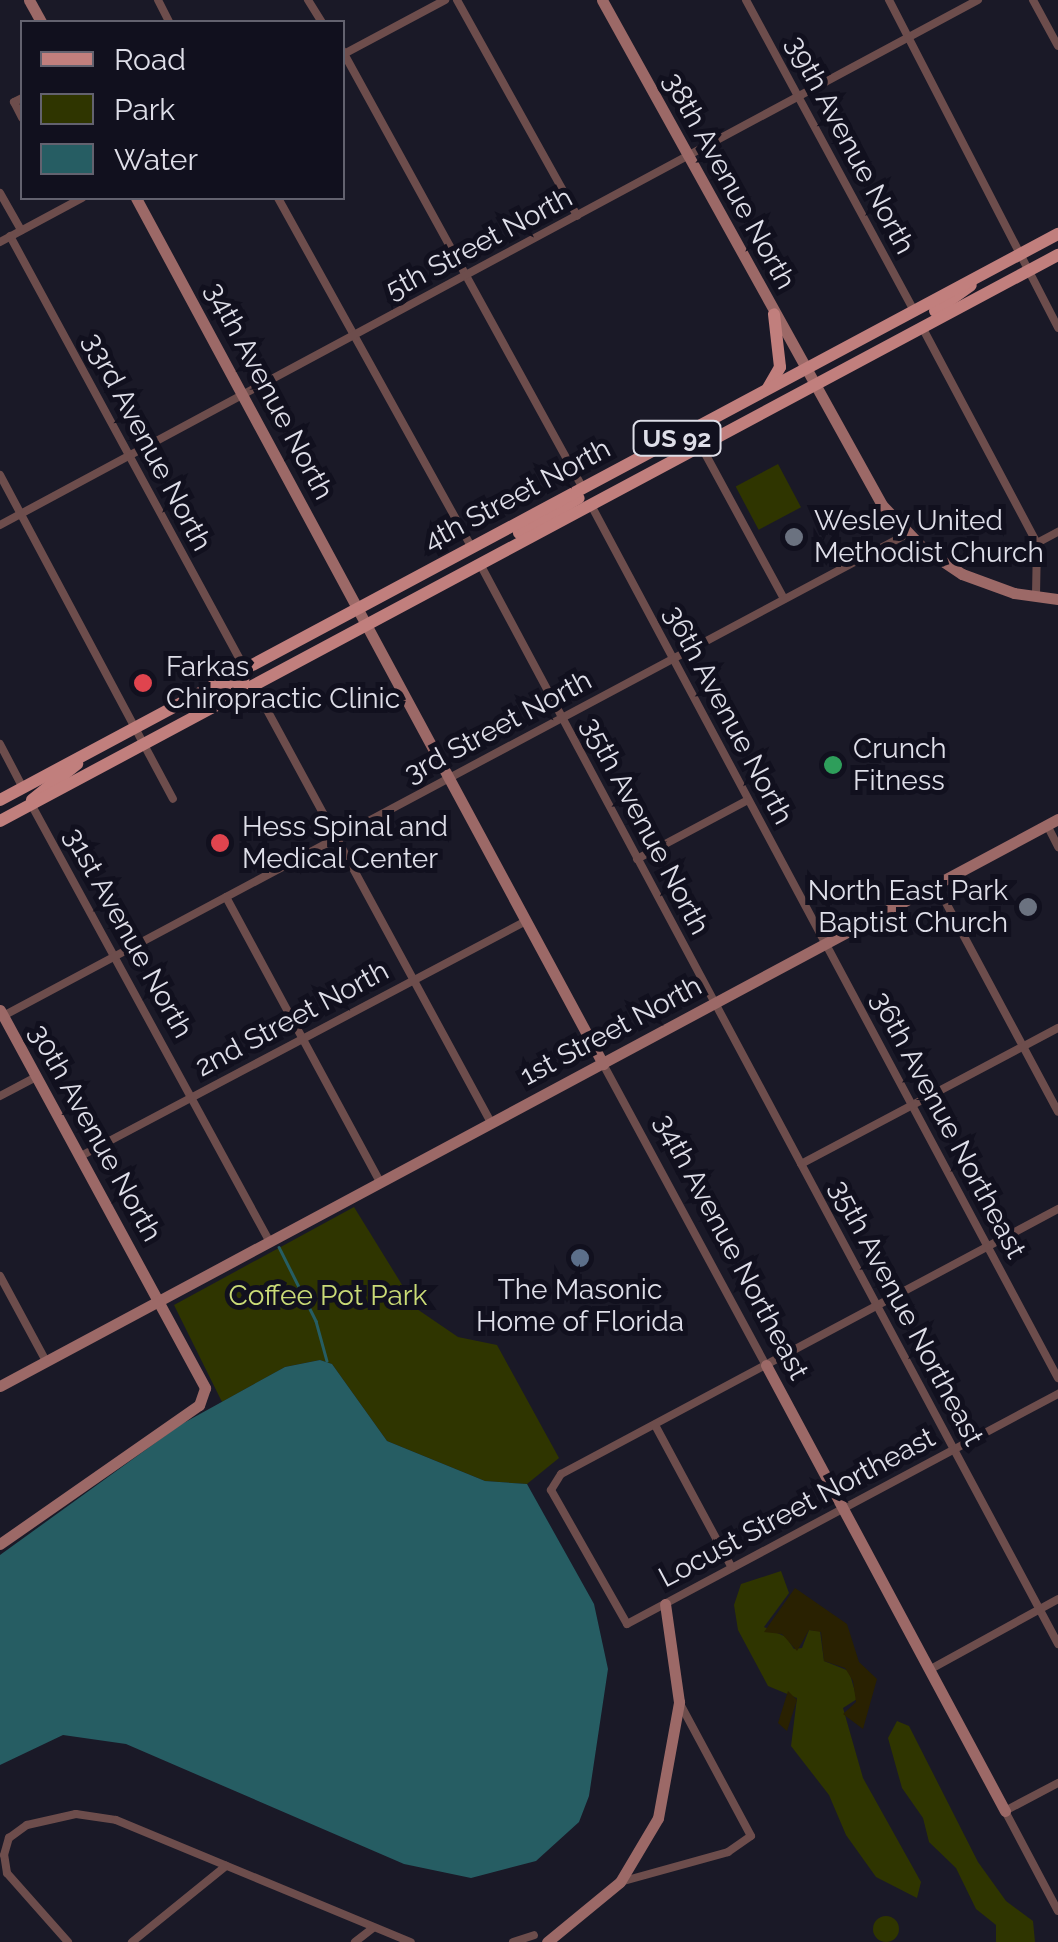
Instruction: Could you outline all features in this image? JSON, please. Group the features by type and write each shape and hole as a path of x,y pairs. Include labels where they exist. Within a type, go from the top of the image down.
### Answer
{"main road":[{"name":"4th Street North","path":"0,800 1058,234"},
{"name":"4th Street North","path":"0,821 1058,255"},
{"path":"922,327 974,278"},
{"path":"768,390 780,367 774,314"},
{"path":"637,480 640,470 691,442 692,430"},
{"path":"480,564 484,553 568,506 583,488"},
{"path":"200,714 208,700 242,681 244,669"},
{"path":"31,804 36,792 74,771 80,758"}],"street":[{"path":"345,52 445,0"},
{"path":"457,0 577,216"},
{"name":"38th Avenue North","path":"602,0 872,492 907,534 962,574 1036,597 1058,599"},
{"name":"39th Avenue North","path":"746,0 914,311"},
{"path":"889,0 1024,252 1027,272 1058,328"},
{"name":"5th Street North","path":"0,525 978,0"},
{"path":"1033,0 1058,46"},
{"path":"345,55 583,488"},
{"path":"0,193 20,230"},
{"name":"34th Avenue North","path":"137,200 358,609"},
{"path":"279,200 472,548"},
{"path":"0,242 66,201"},
{"name":"33rd Avenue North","path":"10,236 244,669"},
{"path":"922,327 1037,543 1036,597"},
{"path":"701,446 784,599"},
{"path":"0,475 173,799"},
{"name":"36th Avenue North","path":"592,505 826,946"},
{"path":"1037,543 1058,532"},
{"name":"3rd Street North","path":"2,1013 907,534"},
{"name":"35th Avenue North","path":"480,564 715,1003"},
{"name":"34th Avenue Northeast","path":"358,609 1058,1910"},
{"path":"254,686 491,1123"},
{"path":"0,744 23,788"},
{"path":"637,859 746,800"},
{"name":"31st Avenue North","path":"31,804 270,1242"},
{"path":"1052,822 1058,847"},
{"name":"1st Street North","path":"0,1386 1052,822"},
{"path":"937,886 1058,1112"},
{"path":"226,897 380,1182"},
{"name":"2nd Street North","path":"79,1157 526,921"},
{"name":"36th Avenue Northeast","path":"826,946 1058,1378"},
{"name":"35th Avenue Northeast","path":"715,1003 1058,1644"},
{"name":"30th Avenue North","path":"2,1013 158,1301"},
{"path":"802,1164 1058,1028"},
{"path":"0,1096 36,1077"},
{"path":"732,1568 655,1425 1058,1209"},
{"path":"0,1276 46,1361"},
{"path":"0,1543 198,1405 205,1388 158,1301"},
{"name":"Locust Street Northeast","path":"655,1425 561,1474 551,1490 614,1611 626,1624 1058,1394"},
{"path":"929,1670 1058,1600"},
{"path":"620,1882 728,1852 751,1836 680,1702 665,1604"},
{"path":"547,1942 620,1882 658,1818 680,1702"},
{"path":"1005,1812 1058,1783"},
{"path":"68,1942 4,1864 9,1838 26,1826 92,1814 411,1942"},
{"path":"132,1942 226,1866"},
{"path":"355,1942 372,1928"},
{"path":"513,1942 534,1935"}],"green space":[{"path":"778,464 801,507 759,530 736,487"},
{"name":"Coffee Pot Park","path":"354,1207 417,1309 458,1337 497,1345 559,1458 527,1484 485,1481 387,1441 332,1364 320,1360 285,1367 222,1402 174,1305"},
{"path":"781,1571 789,1593 764,1627 786,1637 794,1649 802,1648 809,1630 820,1631 824,1661 849,1671 857,1699 843,1708 863,1778 921,1882 917,1898 876,1877 846,1835 829,1795 791,1746 797,1698 768,1686 738,1630 734,1605 741,1584"},
{"path":"897,1721 909,1726 978,1862 1006,1901 1033,1921 1035,1942 996,1942 996,1925 976,1909 956,1868 929,1842 923,1818 902,1788 888,1738"},
{"path":"886,1916 895,1920 899,1929 895,1938 886,1942 877,1938 873,1929 877,1920"}],"sand":[{"path":"795,1588 847,1624 859,1662 877,1679 863,1729 843,1714 856,1702 853,1681 845,1668 824,1661 821,1632 809,1630 797,1651 782,1634 764,1632"},
{"path":"788,1691 797,1700 787,1731 778,1723"}],"water":[{"path":"320,1360 332,1364 387,1441 485,1481 527,1484 594,1604 608,1669 589,1796 579,1822 536,1861 471,1878 404,1864 126,1744 63,1735 0,1765 0,1555 180,1425 285,1367"}],"waterway":[{"path":"279,1247 316,1321 327,1361"}],"place":[{"name":"Wesley United Methodist Church","path":"794,537"},
{"name":"Farkas Chiropractic Clinic","path":"143,683"},
{"name":"Crunch Fitness","path":"833,765"},
{"name":"Hess Spinal and Medical Center","path":"220,843"},
{"name":"North East Park Baptist Church","path":"1028,907"},
{"name":"The Masonic Home of Florida","path":"580,1258"}]}
